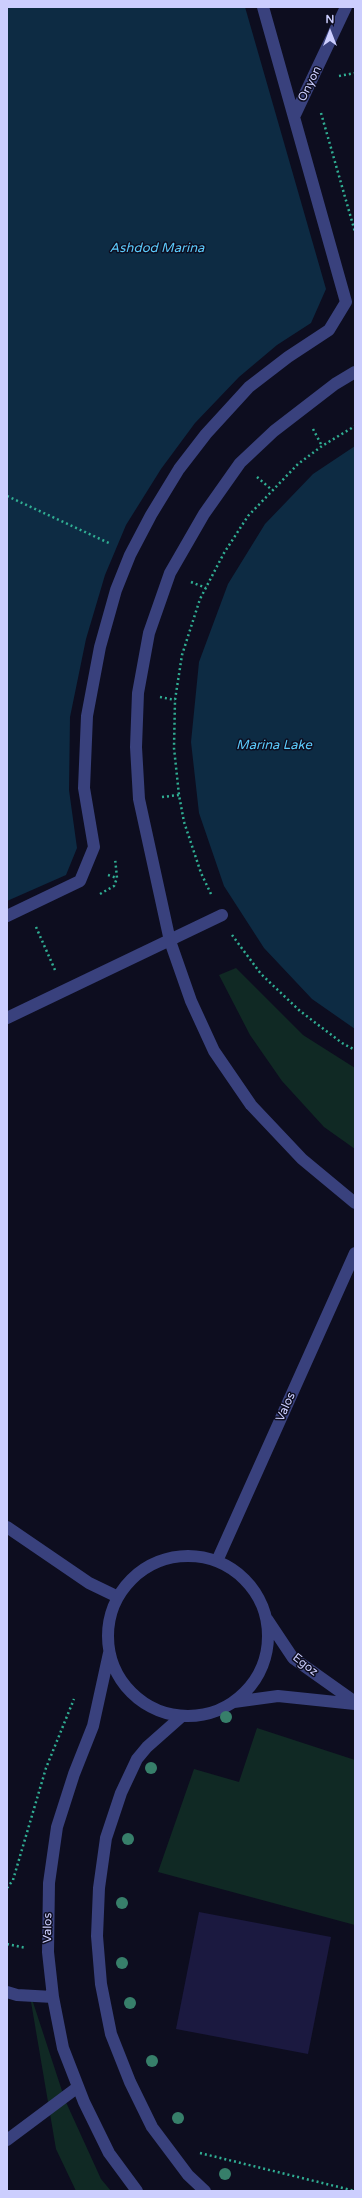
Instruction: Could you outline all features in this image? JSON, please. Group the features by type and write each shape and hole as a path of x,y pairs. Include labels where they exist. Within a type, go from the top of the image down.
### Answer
{"street":[{"path":"7,916 80,881 94,847 84,788 87,716 100,647 116,590 130,555 151,515 179,469 206,434 249,387 288,357 329,330 346,302 263,7"},
{"name":"Onyon","path":"294,117 346,7"},
{"path":"355,372 335,384 274,431 240,463 204,514 170,573 149,633 138,693 136,747 139,799 170,941 191,1001 214,1051 247,1099 302,1159 355,1203"},
{"path":"7,1018 222,915"},
{"name":"Valos","path":"217,1561 355,1253"},
{"path":"7,1527 88,1583 118,1597"},
{"path":"186,1556 199,1556 217,1561 240,1574 257,1594 267,1618 268,1641 263,1664 252,1685 234,1702 218,1710 200,1715 182,1716 157,1710 135,1696 118,1677 109,1653 107,1633 110,1615 118,1597 129,1581 144,1569 161,1560 186,1556"},
{"name":"Egoz","path":"267,1618 293,1658 355,1703"},
{"name":"Valos","path":"109,1653 93,1726 74,1774 57,1827 49,1883 48,1952 53,1997 63,2048 78,2087 109,2153 137,2191"},
{"name":"Egoz","path":"234,1702 278,1696 355,1703"},
{"path":"182,1716 147,1747 137,1759 121,1793 106,1838 99,1888 97,1936 102,1984 111,2034 130,2082 152,2127 188,2175 204,2191"},
{"path":"7,1992 17,1995 53,1997"},
{"path":"7,2140 78,2087"}],"path":[{"path":"312,80 355,232"},
{"path":"355,426 322,446 298,464 248,516 224,553 200,599 182,655 175,700 174,748 179,795 184,822 201,873 231,934 261,974 300,1011 342,1043 355,1050"},
{"path":"7,496 117,546"},
{"path":"95,896 114,886 117,878"},
{"path":"42,923 36,926 64,990"},
{"path":"165,2144 355,2191"}],"green space":[{"path":"236,968 303,1035 355,1068 355,1149 324,1127 282,1081 250,1035 219,975"},
{"path":"257,1728 355,1760 355,1925 158,1872 194,1769 239,1782"},
{"path":"29,1990 65,2100 101,2179 111,2191 76,2191 56,2149"}],"water":[{"name":"Ashdod Marina","path":"7,7 245,7 326,289 311,323 277,345 239,377 195,423 161,469 126,525 105,575 86,639 70,717 69,790 77,848 66,875 7,901"},
{"name":"Marina Lake","path":"355,446 355,1029 312,999 264,948 224,886 199,813 191,742 199,662 228,584 265,524 313,474"}],"building":[{"path":"199,1912 331,1937 308,2054 176,2029"}]}
